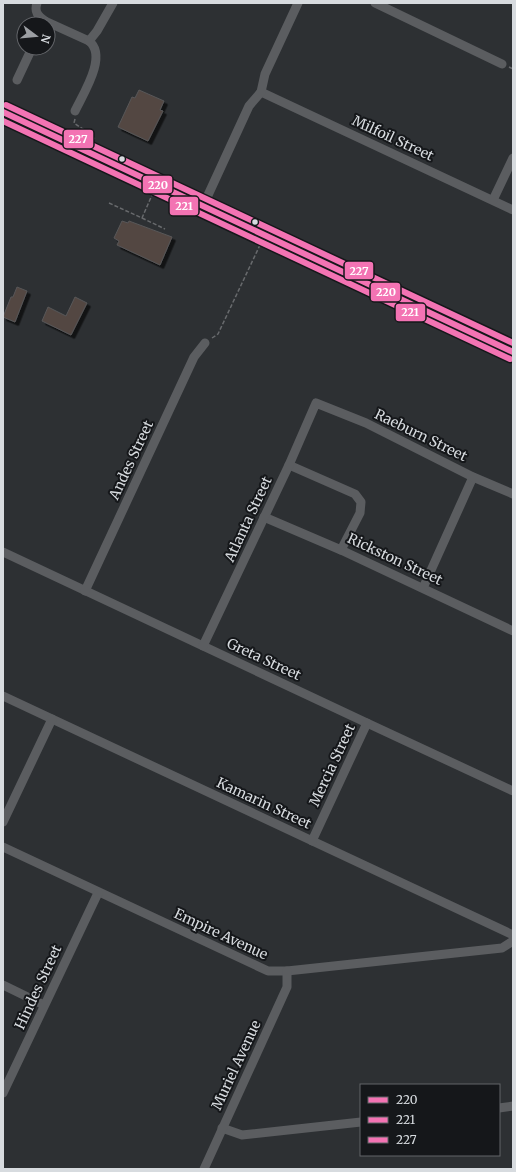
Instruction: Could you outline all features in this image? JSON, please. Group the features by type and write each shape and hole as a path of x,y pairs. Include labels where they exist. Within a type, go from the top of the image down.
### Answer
{"main road":[{"path":"3,112 513,352"}],"street":[{"path":"37,3 36,11 39,16"},
{"path":"89,41 114,3"},
{"path":"203,206 249,106 261,92 265,74 298,3"},
{"path":"375,3 502,64"},
{"path":"56,28 89,41 94,47 96,64 75,111"},
{"path":"17,80 28,56"},
{"name":"Milfoil Street","path":"261,92 513,210"},
{"path":"493,200 513,158"},
{"name":"Andes Street","path":"85,591 194,357 205,343"},
{"name":"Atlanta Street","path":"203,646 289,465 316,403"},
{"name":"Raeburn Street","path":"316,403 366,423 474,477 513,494"},
{"path":"289,465 355,494 361,502 360,513 341,550"},
{"path":"423,588 474,477"},
{"name":"Rickston Street","path":"264,517 341,550 513,631"},
{"name":"Greta Street","path":"3,552 513,791"},
{"name":"Kamarin Street","path":"3,696 513,935"},
{"path":"3,822 52,719"},
{"name":"Mercia Street","path":"312,841 367,723"},
{"name":"Empire Avenue","path":"3,847 98,893 268,971 287,971 502,948 513,941"},
{"name":"Hindes Street","path":"3,1093 98,893"},
{"name":"Muriel Avenue","path":"204,1169 287,987 287,971"},
{"path":"3,985 44,1005"},
{"path":"500,1108 513,1106"},
{"path":"222,1128 242,1135 360,1122"}],"path":[{"path":"75,111 74,123 95,137 92,142"},
{"path":"142,218 152,194"},
{"path":"109,204 165,229"},
{"path":"205,343 218,334 260,245"}],"building":[{"path":"139,90 164,101 160,110 163,111 148,141 118,127 132,97 135,98"},
{"path":"122,221 128,223 129,221 172,237 160,265 117,245 119,241 114,238"},
{"path":"17,287 27,291 15,322 3,317 11,297 13,297"},
{"path":"75,297 87,303 71,335 42,321 48,307 66,316"}],"transit line":[{"name":"227","path":"6,105 513,343"},
{"name":"220","path":"3,112 513,352"},
{"name":"221","path":"3,121 510,359"}]}
